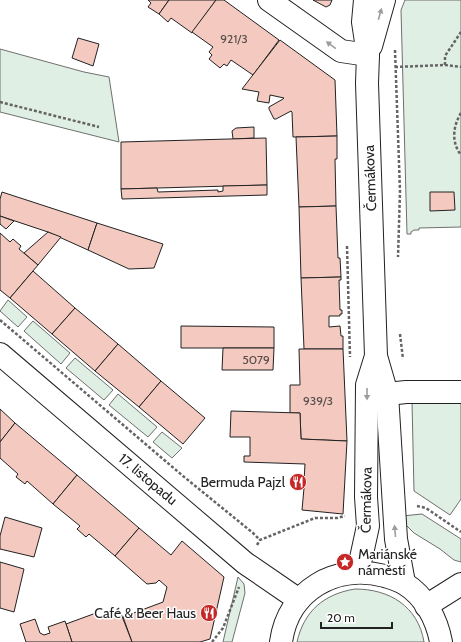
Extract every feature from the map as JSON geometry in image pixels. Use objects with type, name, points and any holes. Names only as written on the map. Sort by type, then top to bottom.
[{"type":"main road","points":[[269,0],[340,51],[368,55],[384,0]]},
{"type":"main road","name":"Čermákova","points":[[358,572],[368,526],[366,497],[367,385],[376,356],[367,83],[368,55],[363,22],[365,0]]},
{"type":"main road","name":"17. listopadu","points":[[0,354],[245,563],[300,600]]},
{"type":"main road","name":"Čermákova","points":[[376,356],[397,393],[396,539],[404,583]]},
{"type":"main road","points":[[397,393],[461,392]]},
{"type":"main road","points":[[281,642],[286,623],[292,611],[310,590],[335,576],[358,572],[380,575],[404,583],[426,606],[434,618],[441,642]]},
{"type":"main road","points":[[426,606],[461,584]]},
{"type":"path","points":[[445,65],[445,56],[461,32]]},
{"type":"path","points":[[395,43],[400,191],[398,263]]},
{"type":"path","points":[[395,67],[445,65],[461,67]]},
{"type":"path","points":[[0,102],[99,127]]},
{"type":"path","points":[[461,113],[456,122],[454,139],[457,150],[461,155]]},
{"type":"path","points":[[347,243],[350,364]]},
{"type":"path","points":[[0,320],[260,540]]},
{"type":"path","points":[[397,393],[400,332]]},
{"type":"path","points":[[411,505],[426,508],[461,532]]},
{"type":"path","points":[[212,642],[223,628],[240,583],[245,563],[260,540],[315,518],[337,518],[350,515]]},
{"type":"green space","points":[[405,0],[461,0],[461,227],[419,228],[419,230],[414,230],[411,232],[411,234],[407,234],[401,10]]},
{"type":"green space","points":[[0,49],[84,72],[109,77],[119,142],[0,112]]},
{"type":"green space","points":[[8,300],[27,317],[18,327],[0,311]]},
{"type":"green space","points":[[33,321],[70,353],[61,364],[24,331]]},
{"type":"green space","points":[[75,358],[113,390],[104,400],[66,368]]},
{"type":"green space","points":[[118,394],[157,427],[148,437],[109,405]]},
{"type":"green space","points":[[461,401],[461,499],[450,515],[414,491],[412,402]]},
{"type":"green space","points":[[162,432],[182,448],[172,458],[153,442]]},
{"type":"green space","points":[[422,514],[461,539],[461,562],[454,560],[440,549],[414,533],[404,523],[402,516]]},
{"type":"green space","points":[[238,577],[244,584],[245,593],[232,642],[223,642]]},
{"type":"green space","points":[[355,589],[379,592],[400,602],[408,609],[421,629],[424,642],[297,642],[305,621],[317,606],[334,595]]},
{"type":"building","points":[[148,0],[169,0],[159,14],[148,7],[151,3]]},
{"type":"building","points":[[169,0],[216,0],[192,33],[171,18],[168,22],[159,14]]},
{"type":"building","points":[[216,0],[224,0],[279,40],[253,75],[231,60],[227,66],[224,64],[220,68],[209,59],[212,55],[209,52],[213,47],[192,32]]},
{"type":"building","points":[[313,0],[332,0],[330,5],[326,7]]},
{"type":"building","points":[[78,38],[99,44],[93,66],[72,58]]},
{"type":"building","points":[[280,40],[335,80],[337,136],[293,137],[292,112],[291,111],[274,119],[269,109],[269,107],[284,98],[270,95],[269,103],[257,101],[259,92],[242,89]]},
{"type":"building","points":[[254,127],[254,138],[233,139],[232,131],[236,128]]},
{"type":"building","points":[[337,136],[337,159],[335,159],[336,206],[299,207],[296,137]]},
{"type":"building","points":[[266,138],[267,185],[121,189],[121,142]]},
{"type":"building","points":[[267,185],[267,195],[122,199],[121,189],[157,188],[158,192],[218,190],[218,192],[223,191],[223,186]]},
{"type":"building","points":[[2,192],[97,223],[88,250],[48,232],[0,216],[0,199]]},
{"type":"building","points":[[430,192],[454,192],[455,210],[430,211]]},
{"type":"building","points":[[336,206],[338,258],[340,258],[341,277],[301,278],[299,207]]},
{"type":"building","points":[[0,216],[14,221],[6,229],[0,224]]},
{"type":"building","points":[[97,223],[163,244],[154,268],[129,269],[88,250]]},
{"type":"building","points":[[48,232],[61,237],[38,265],[24,253]]},
{"type":"building","points":[[0,233],[10,242],[13,239],[21,246],[19,249],[38,265],[10,298],[0,290]]},
{"type":"building","points":[[33,271],[75,308],[52,334],[10,298]]},
{"type":"building","points":[[341,277],[341,280],[339,280],[340,310],[342,310],[342,314],[340,314],[340,316],[329,316],[329,327],[340,326],[341,336],[343,336],[343,349],[304,349],[301,278]]},
{"type":"building","points":[[75,308],[118,344],[95,371],[52,334]]},
{"type":"building","points":[[181,326],[274,327],[274,348],[181,348]]},
{"type":"building","points":[[118,344],[161,381],[139,407],[95,371]]},
{"type":"building","points":[[223,348],[274,348],[273,370],[222,370]]},
{"type":"building","points":[[299,349],[343,349],[347,441],[301,439],[300,413],[290,413],[290,385],[300,385]]},
{"type":"building","points":[[161,381],[205,418],[183,444],[139,407]]},
{"type":"building","points":[[0,409],[15,423],[0,442]]},
{"type":"building","points":[[231,411],[300,413],[301,439],[347,441],[343,514],[302,510],[304,488],[296,488],[296,481],[304,481],[305,464],[244,462],[244,456],[250,456],[250,437],[230,437]]},
{"type":"building","points":[[15,423],[77,475],[53,504],[27,481],[25,484],[16,477],[18,474],[0,458],[0,442]]},
{"type":"building","points":[[77,475],[139,528],[115,556],[89,534],[86,537],[77,529],[80,526],[53,504]]},
{"type":"building","points":[[5,517],[42,528],[34,557],[0,549],[0,536]]},
{"type":"building","points":[[139,528],[171,555],[182,541],[224,577],[210,639],[200,642],[132,642],[123,617],[163,602],[167,587],[159,580],[156,583],[147,584],[115,556]]},
{"type":"building","points":[[0,562],[24,569],[14,612],[0,608]]},
{"type":"building","points":[[120,611],[132,642],[72,642],[66,624],[96,613],[97,618]]},
{"type":"building","points":[[35,619],[40,633],[44,635],[50,633],[48,627],[65,621],[72,642],[26,642],[20,624]]},
{"type":"place","name":"Bermuda Pajzl","points":[[298,482]]},
{"type":"place","name":"Mariánské náměstí","points":[[345,562]]},
{"type":"place","name":"Café & Beer Haus","points":[[209,613]]}]
